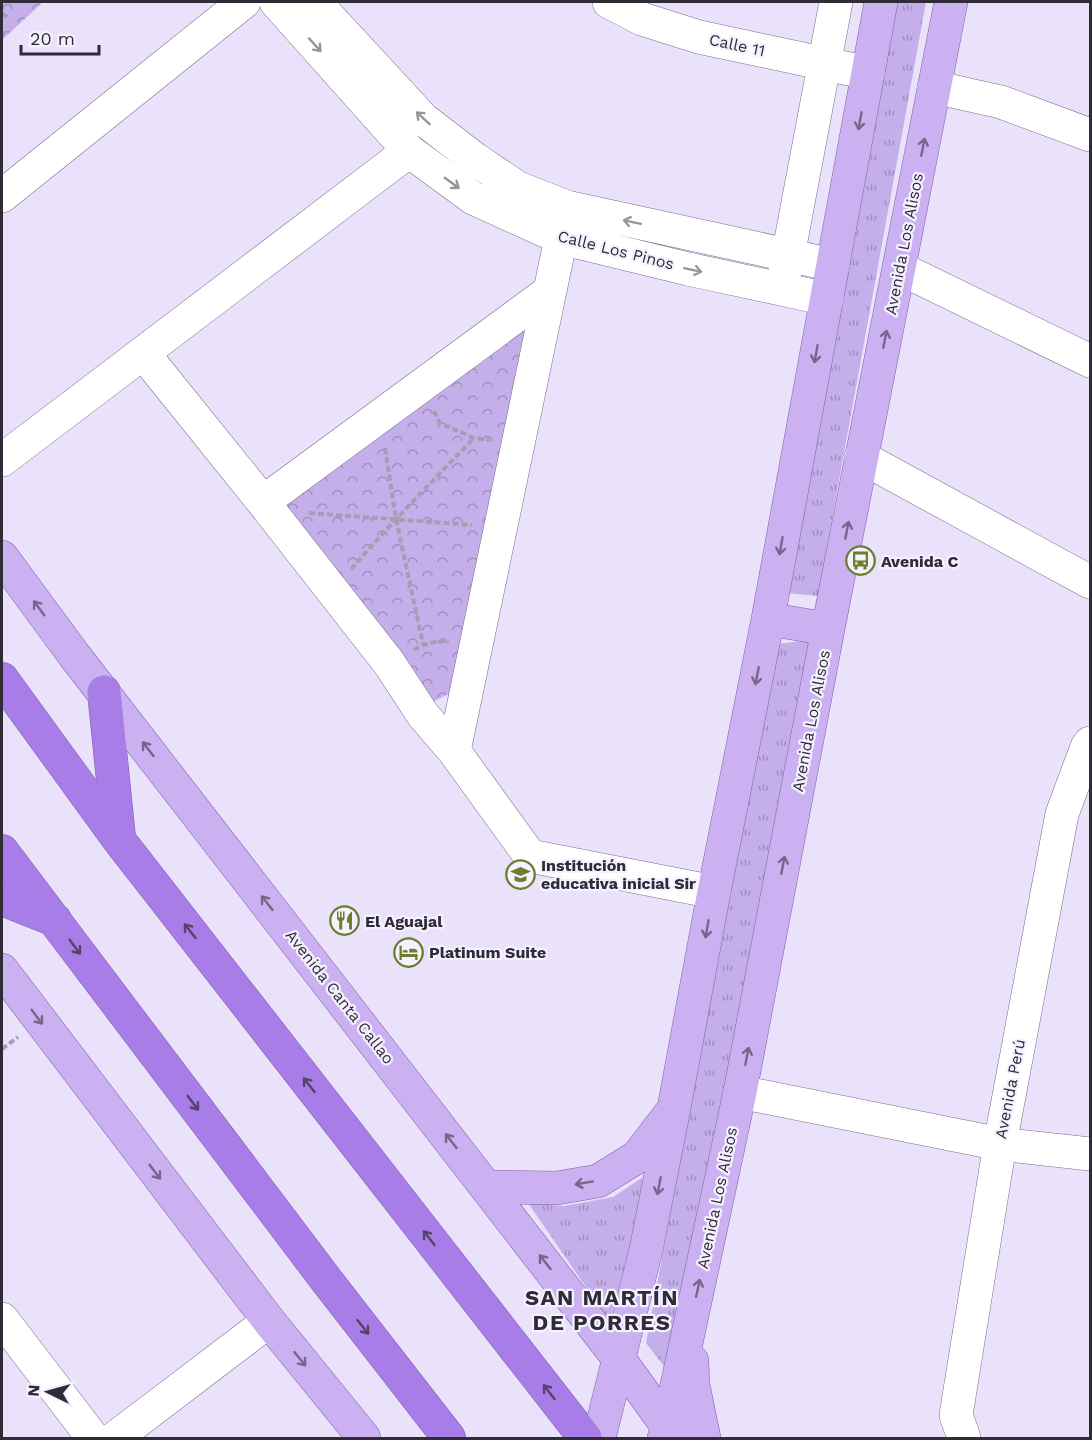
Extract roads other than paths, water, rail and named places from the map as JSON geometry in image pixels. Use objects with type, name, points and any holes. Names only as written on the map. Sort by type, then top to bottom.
[{"type":"highway","points":[[2,679],[119,840],[585,1438]]},
{"type":"highway","points":[[104,692],[119,840]]},
{"type":"highway","points":[[2,851],[320,1272],[449,1438]]},
{"type":"highway","points":[[2,898],[55,920]]},
{"type":"main road","points":[[599,1438],[646,1250],[674,1108],[768,619],[881,2]]},
{"type":"main road","name":"Avenida Los Alisos","points":[[670,1435],[690,1324],[740,1092],[861,457],[951,2]]},
{"type":"main road","name":"Avenida Canta Callao","points":[[2,557],[74,656],[619,1359],[670,1435]]},
{"type":"main road","points":[[768,619],[828,629]]},
{"type":"main road","points":[[2,970],[269,1321],[364,1438]]},
{"type":"main road","points":[[486,1187],[557,1188],[598,1181],[637,1157],[674,1108]]},
{"type":"main road","points":[[690,1324],[693,1385],[704,1438]]},
{"type":"street","points":[[2,194],[244,2]]},
{"type":"street","name":"Calle Los Pinos","points":[[276,2],[409,151],[473,198],[561,238],[688,269],[827,299]]},
{"type":"street","name":"Calle Los Pinos","points":[[315,2],[423,119],[475,159],[518,188],[567,207],[833,265]]},
{"type":"street","points":[[782,289],[836,2]]},
{"type":"street","name":"Calle 11","points":[[615,3],[642,19],[699,37],[868,73]]},
{"type":"street","points":[[934,87],[1001,102],[1090,135]]},
{"type":"street","points":[[2,460],[409,151]]},
{"type":"street","points":[[454,751],[561,238]]},
{"type":"street","points":[[899,268],[1090,361]]},
{"type":"street","points":[[266,506],[380,416],[550,291]]},
{"type":"street","points":[[143,353],[389,663],[423,715],[454,751],[530,856],[714,892]]},
{"type":"street","points":[[861,457],[1090,582]]},
{"type":"street","name":"Avenida Perú","points":[[964,1438],[956,1415],[1000,1144],[1062,814],[1090,744]]},
{"type":"street","points":[[740,1092],[1000,1144],[1090,1154]]},
{"type":"street","points":[[2,1319],[93,1438]]},
{"type":"street","points":[[115,1438],[269,1321]]},
{"type":"place","name":"Avenida C","points":[[860,561]]},
{"type":"place","name":"Institución educativa inicial Sir","points":[[520,874]]},
{"type":"place","name":"El Aguajal","points":[[344,921]]},
{"type":"place","name":"Platinum Suite","points":[[408,952]]},
{"type":"district","name":"SAN MARTÍN DE PORRES","points":[[602,1310]]}]
